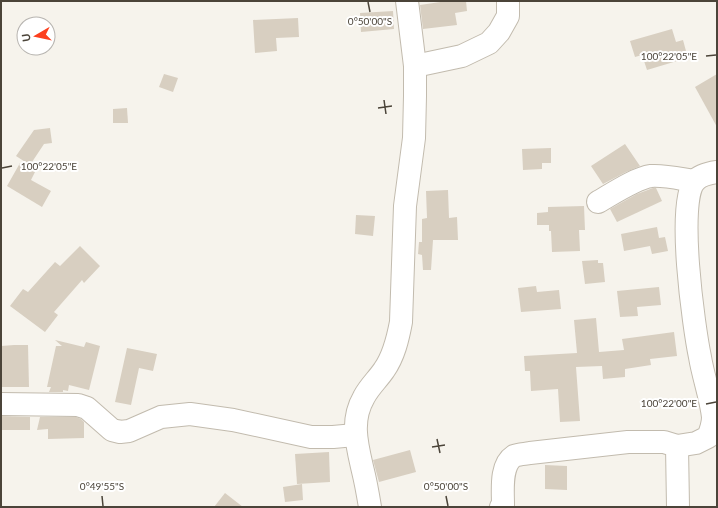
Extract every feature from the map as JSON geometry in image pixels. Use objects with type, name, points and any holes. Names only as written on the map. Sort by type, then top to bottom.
[{"type":"street","points":[[370,507],[355,434],[357,414],[360,404],[364,396],[391,359],[399,336],[401,322],[405,206],[414,138],[415,66],[407,1]]},
{"type":"street","points":[[415,66],[462,56],[490,43],[499,32],[508,16],[508,1]]},
{"type":"street","points":[[501,507],[503,505],[504,473],[508,462],[515,456],[628,442],[664,442],[677,446],[696,443],[708,437],[712,428],[713,417],[693,319],[687,239],[687,199],[694,181],[702,176],[717,172]]},
{"type":"street","points":[[598,202],[639,180],[651,176],[694,181]]},
{"type":"street","points":[[1,404],[78,405],[87,408],[112,430],[120,432],[128,431],[161,417],[190,414],[233,420],[311,437],[355,434]]},
{"type":"street","points":[[677,446],[678,507]]},
{"type":"building","points":[[447,1],[466,1],[467,11],[455,13],[457,25],[423,29],[420,5]]},
{"type":"building","points":[[393,11],[394,29],[361,32],[360,13]]},
{"type":"building","points":[[298,18],[299,37],[276,38],[277,51],[255,53],[253,20]]},
{"type":"building","points":[[672,29],[676,42],[683,40],[686,51],[675,55],[677,61],[647,70],[642,55],[635,57],[630,41]]},
{"type":"building","points":[[164,74],[178,78],[173,92],[159,87]]},
{"type":"building","points":[[717,74],[717,127],[695,87]]},
{"type":"building","points":[[127,108],[128,123],[113,123],[113,109]]},
{"type":"building","points":[[50,128],[52,143],[44,144],[30,165],[16,156],[34,130]]},
{"type":"building","points":[[625,144],[640,166],[603,184],[591,166]]},
{"type":"building","points":[[551,148],[551,163],[542,163],[542,169],[523,170],[522,149]]},
{"type":"building","points":[[20,163],[35,172],[31,180],[51,191],[42,207],[7,186]]},
{"type":"building","points":[[656,188],[662,201],[617,222],[610,209],[637,194]]},
{"type":"building","points":[[448,190],[449,218],[457,217],[458,240],[433,240],[431,270],[423,270],[422,255],[418,254],[419,242],[422,242],[422,219],[427,218],[426,191]]},
{"type":"building","points":[[584,206],[585,230],[579,230],[580,251],[552,252],[551,231],[549,231],[549,225],[537,225],[537,213],[548,212],[548,207]]},
{"type":"building","points":[[356,215],[375,216],[373,236],[355,234]]},
{"type":"building","points":[[657,227],[659,238],[665,237],[668,251],[652,254],[650,246],[624,251],[621,234]]},
{"type":"building","points":[[80,246],[100,266],[84,283],[82,280],[54,312],[58,315],[45,332],[10,306],[23,289],[28,292],[55,262],[60,266]]},
{"type":"building","points":[[598,260],[598,263],[603,263],[605,282],[585,284],[582,261]]},
{"type":"building","points":[[536,286],[537,292],[559,290],[561,309],[521,312],[518,288]]},
{"type":"building","points":[[659,287],[661,305],[637,307],[638,316],[620,317],[617,291]]},
{"type":"building","points":[[596,318],[599,352],[624,350],[622,339],[674,332],[677,356],[650,359],[651,365],[625,369],[625,377],[603,379],[602,366],[576,367],[580,421],[560,422],[558,389],[531,391],[530,371],[525,371],[524,356],[577,353],[574,320]]},
{"type":"building","points":[[55,340],[84,347],[86,342],[100,346],[89,390],[69,385],[68,391],[63,390],[63,392],[49,392],[51,387],[47,387],[56,346],[62,346]]},
{"type":"building","points":[[28,345],[29,387],[1,387],[1,346]]},
{"type":"building","points":[[127,348],[157,354],[153,371],[139,368],[131,405],[115,402]]},
{"type":"building","points":[[1,416],[30,417],[30,430],[1,430]]},
{"type":"building","points":[[40,417],[76,417],[81,419],[84,422],[84,438],[48,439],[48,429],[37,430]]},
{"type":"building","points":[[410,450],[416,472],[379,482],[373,460]]},
{"type":"building","points":[[329,452],[330,482],[297,484],[295,454]]},
{"type":"building","points":[[545,465],[567,466],[567,490],[545,489]]},
{"type":"building","points":[[302,484],[303,500],[285,502],[283,487]]},
{"type":"building","points":[[225,493],[243,507],[214,507]]}]
